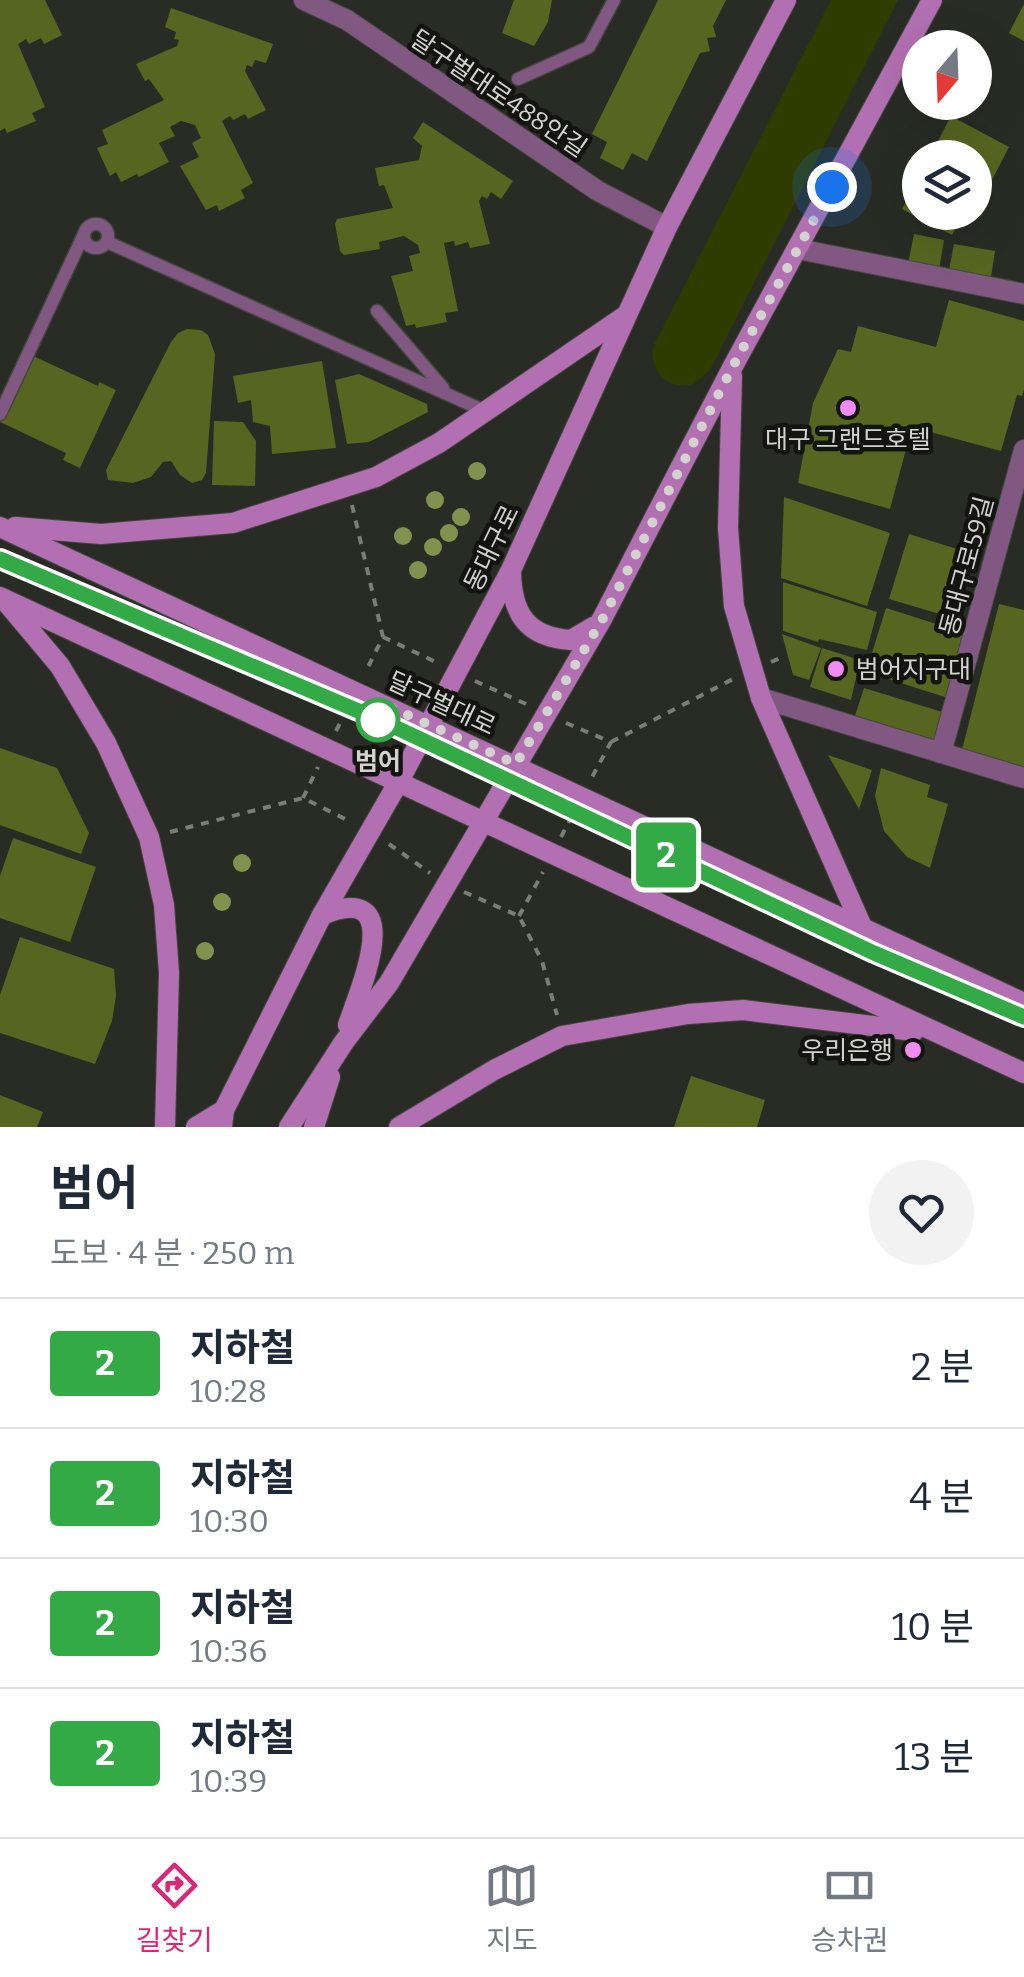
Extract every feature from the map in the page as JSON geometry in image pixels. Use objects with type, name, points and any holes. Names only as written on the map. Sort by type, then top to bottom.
[{"type":"main road","name":"동대구로","points":[[196,1127],[223,1118],[322,914],[398,783],[511,570],[667,227],[786,0]]},
{"type":"main road","points":[[289,1127],[341,1046],[389,982],[602,620],[732,368],[932,0]]},
{"type":"main road","points":[[0,526],[101,534],[232,523],[348,486],[392,468],[488,412],[627,315]]},
{"type":"main road","points":[[732,368],[728,528],[734,606],[761,698],[862,928]]},
{"type":"main road","name":"달구벌대로","points":[[0,526],[1024,1003]]},
{"type":"main road","points":[[511,570],[511,597],[517,612],[540,633],[570,640],[586,634],[602,620]]},
{"type":"main road","points":[[1,600],[1024,1072]]},
{"type":"main road","points":[[1,600],[60,666],[106,744],[149,837],[164,905],[169,973],[165,1127]]},
{"type":"main road","points":[[314,1127],[373,948],[375,931],[360,910],[344,906],[322,914]]},
{"type":"main road","points":[[398,1127],[494,1070],[562,1036],[688,1014],[743,1010],[933,1032]]},
{"type":"street","name":"달구벌대로488안길","points":[[304,0],[330,7],[598,190],[667,227]]},
{"type":"street","points":[[798,250],[1024,294]]},
{"type":"street","name":"동대구로59길","points":[[941,753],[1024,450]]},
{"type":"street","points":[[761,698],[1024,778]]},
{"type":"lane","points":[[518,79],[589,47],[614,0]]},
{"type":"lane","points":[[0,414],[84,234],[86,245],[92,248],[98,249],[107,242],[488,412]]},
{"type":"lane","points":[[376,311],[448,394]]},
{"type":"path","points":[[303,798],[383,637],[348,486]]},
{"type":"path","points":[[611,742],[783,657]]},
{"type":"path","points":[[149,837],[303,798],[370,831],[446,884],[519,916],[552,988],[562,1036]]},
{"type":"green space","points":[[831,0],[898,0],[710,370],[694,384],[668,382],[657,371],[654,345]]},
{"type":"building","points":[[0,0],[45,0],[62,35],[44,44],[41,38],[18,44],[45,107],[32,113],[36,121],[7,133],[5,128],[0,131]]},
{"type":"building","points":[[514,0],[552,0],[548,22],[534,46],[502,33]]},
{"type":"building","points":[[658,0],[726,0],[713,26],[716,37],[707,38],[710,51],[700,53],[647,161],[632,153],[623,170],[600,158],[607,142],[592,134]]},
{"type":"building","points":[[1024,4],[1024,41],[1009,33]]},
{"type":"building","points":[[171,8],[273,44],[266,63],[255,60],[245,71],[266,110],[248,119],[245,114],[222,121],[253,183],[241,190],[245,198],[219,211],[217,205],[206,210],[180,166],[199,157],[192,143],[201,138],[195,125],[181,121],[170,127],[175,136],[159,143],[169,162],[121,182],[116,172],[110,176],[97,148],[108,144],[102,130],[164,100],[149,79],[145,81],[136,64],[177,46],[176,32],[165,27]]},
{"type":"building","points":[[949,120],[958,120],[1009,147],[992,180],[992,140],[938,140]]},
{"type":"building","points":[[423,122],[513,181],[501,199],[491,192],[487,199],[482,196],[479,201],[490,244],[470,248],[468,242],[455,246],[454,241],[444,243],[458,311],[445,313],[447,322],[416,328],[415,324],[406,326],[391,276],[413,271],[409,256],[420,253],[418,245],[404,236],[379,242],[380,249],[344,255],[335,224],[337,219],[393,208],[384,185],[379,186],[375,168],[419,160],[422,146],[413,138]]},
{"type":"building","points":[[914,234],[944,240],[939,270],[908,264]]},
{"type":"building","points":[[954,244],[995,251],[991,277],[949,270]]},
{"type":"building","points":[[949,300],[1024,321],[1024,389],[1022,396],[1017,395],[1001,451],[912,427],[890,509],[798,483],[813,403],[838,349],[851,352],[858,326],[936,347]]},
{"type":"building","points":[[187,329],[208,335],[215,354],[206,473],[202,480],[192,483],[180,475],[171,461],[163,462],[151,477],[133,483],[108,480],[106,470],[171,342]]},
{"type":"building","points":[[31,355],[98,386],[99,382],[116,390],[80,468],[63,460],[66,453],[0,422]]},
{"type":"building","points":[[322,361],[336,448],[272,454],[270,426],[253,422],[251,400],[238,403],[233,376]]},
{"type":"building","points":[[359,374],[427,404],[428,412],[369,442],[347,444],[335,380]]},
{"type":"building","points":[[214,421],[243,422],[256,441],[255,486],[212,485]]},
{"type":"building","points":[[784,497],[890,533],[867,606],[781,578]]},
{"type":"building","points":[[909,534],[973,554],[953,618],[889,599]]},
{"type":"building","points":[[783,582],[877,612],[867,650],[819,639],[818,642],[783,631]]},
{"type":"building","points":[[999,604],[1024,610],[1024,770],[961,754]]},
{"type":"building","points":[[886,608],[968,634],[948,698],[866,672]]},
{"type":"building","points":[[782,634],[821,648],[809,680],[793,675]]},
{"type":"building","name":"범어지구대","points":[[822,648],[860,660],[851,700],[810,687]]},
{"type":"building","points":[[864,688],[949,714],[938,748],[853,722]]},
{"type":"building","points":[[0,748],[57,768],[89,833],[81,854],[0,825]]},
{"type":"building","points":[[828,755],[872,770],[859,809]]},
{"type":"building","points":[[881,768],[930,785],[927,797],[948,804],[930,868],[907,857],[884,831],[875,796]]},
{"type":"building","points":[[13,838],[96,867],[70,942],[0,918],[0,876]]},
{"type":"building","points":[[20,937],[114,969],[116,996],[112,1021],[95,1064],[0,1033],[0,995]]},
{"type":"building","points":[[691,1076],[765,1100],[757,1127],[674,1127]]},
{"type":"building","points":[[0,1095],[43,1112],[37,1127],[0,1127]]},
{"type":"metro line","name":"2","points":[[0,559],[382,721],[874,953],[1024,1017]]},
{"type":"place","name":"대구 그랜드호텔","points":[[848,408]]},
{"type":"place","name":"범어지구대","points":[[836,669]]},
{"type":"place","name":"범어","points":[[378,720]]},
{"type":"place","name":"우리은행","points":[[913,1050]]},
{"type":"route","points":[[378,720],[392,708],[516,764],[602,620],[732,368],[832,187]]}]
